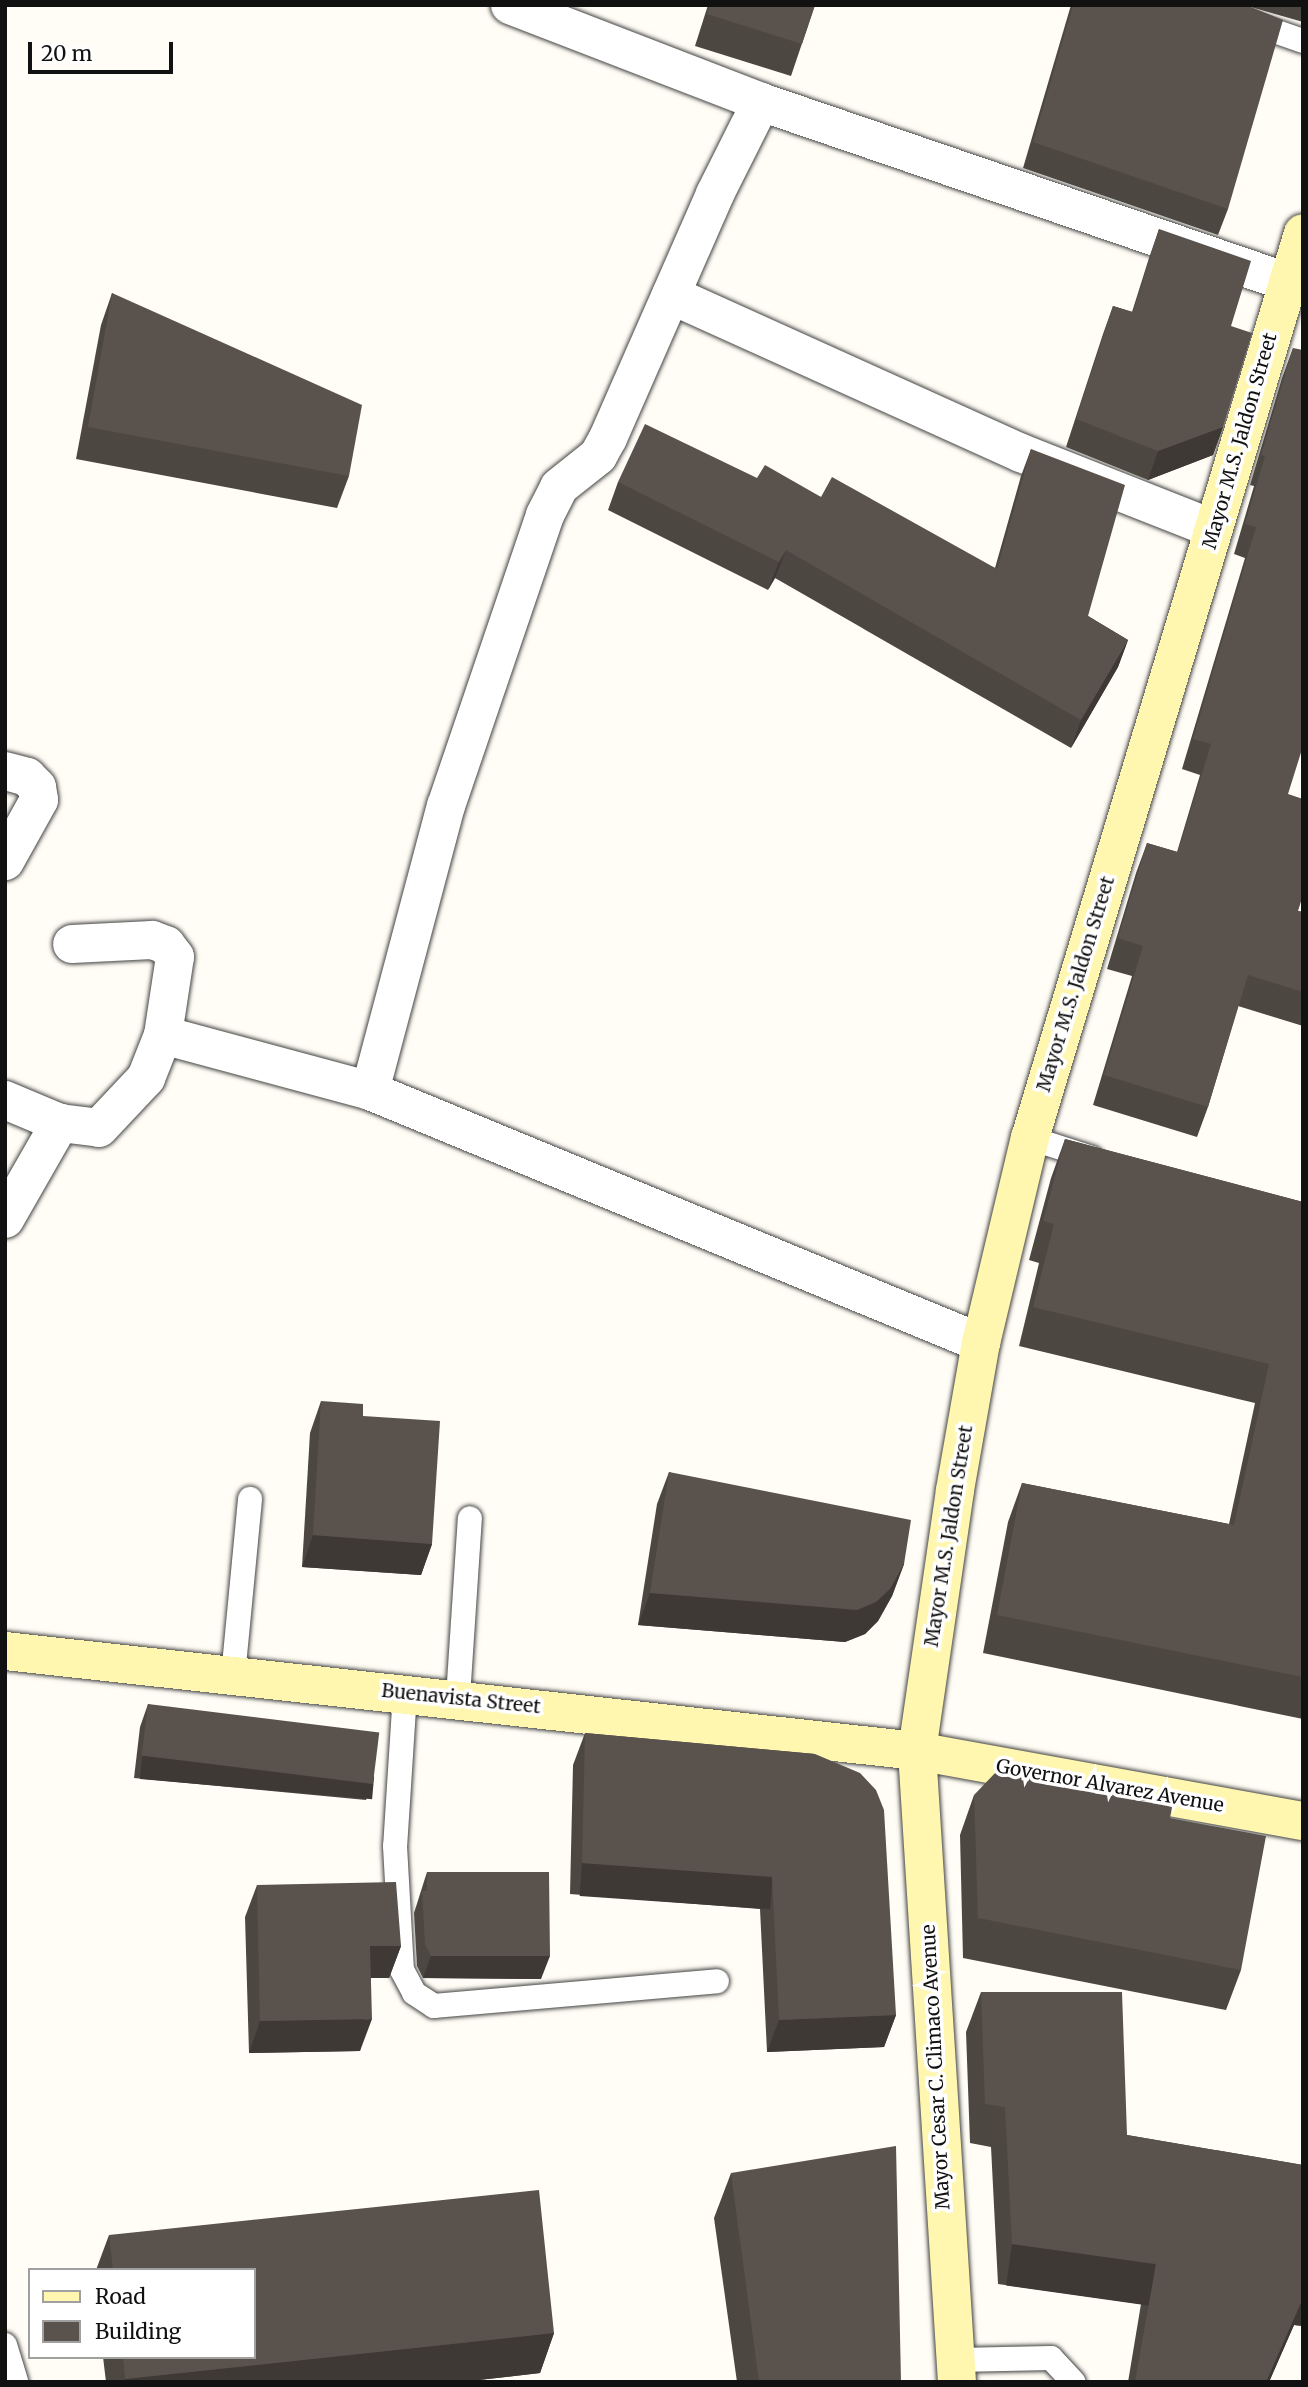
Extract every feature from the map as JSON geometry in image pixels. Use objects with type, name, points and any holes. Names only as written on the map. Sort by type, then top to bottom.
[{"type":"main road","name":"Mayor M.S. Jaldon Street","points":[[917,1751],[981,1343],[1030,1138],[1303,233]]},
{"type":"main road","name":"Buenavista Street","points":[[5,1651],[458,1697],[917,1751]]},
{"type":"main road","name":"Governor Alvarez Avenue","points":[[917,1751],[1303,1821]]},
{"type":"main road","name":"Mayor Cesar C. Climaco Avenue","points":[[917,1751],[945,2225],[957,2371]]},
{"type":"street","points":[[510,5],[761,102],[1287,282]]},
{"type":"street","points":[[370,1091],[446,806],[545,515],[559,487],[603,447],[761,102]]},
{"type":"street","points":[[671,295],[1020,453],[1214,529]]},
{"type":"street","points":[[1266,350],[1303,362]]},
{"type":"street","points":[[5,771],[27,777],[37,787],[39,800],[5,861]]},
{"type":"street","points":[[5,1100],[60,1123],[99,1128],[146,1078],[163,1035],[175,957],[166,945],[152,940],[72,944]]},
{"type":"street","points":[[163,1035],[370,1091],[981,1343]]},
{"type":"street","points":[[5,1219],[60,1123]]},
{"type":"lane","points":[[1232,5],[1234,17],[1303,41]]},
{"type":"lane","points":[[1030,1138],[1114,1165]]},
{"type":"lane","points":[[233,1676],[250,1499]]},
{"type":"lane","points":[[458,1697],[470,1518]]},
{"type":"lane","points":[[405,1693],[395,1846],[402,1970],[414,1993],[433,2006],[717,1980]]},
{"type":"lane","points":[[5,2345],[16,2382]]},
{"type":"lane","points":[[957,2371],[1051,2358],[1073,2382]]},
{"type":"building","points":[[709,5],[815,5],[802,44],[707,14]]},
{"type":"building","points":[[1073,5],[1246,5],[1283,20],[1228,209],[1033,142]]},
{"type":"building","points":[[1159,229],[1251,261],[1231,326],[1252,333],[1223,427],[1158,451],[1076,419],[1113,306],[1133,312]]},
{"type":"building","points":[[112,293],[362,405],[349,476],[88,427]]},
{"type":"building","points":[[1293,348],[1303,350],[1303,746],[1288,794],[1303,799],[1303,895],[1298,911],[1303,912],[1303,992],[1248,975],[1208,1107],[1104,1075],[1143,946],[1118,938],[1147,843],[1178,852],[1211,744],[1193,739],[1256,527],[1245,524],[1265,456],[1261,455]]},
{"type":"building","points":[[645,424],[757,478],[765,465],[821,497],[832,477],[997,569],[1031,449],[1125,485],[1088,616],[1128,640],[1081,720],[786,550],[779,562],[618,482]]},
{"type":"building","points":[[1065,1139],[1303,1202],[1303,1677],[997,1615],[1022,1483],[1234,1525],[1269,1364],[1033,1307],[1054,1224],[1043,1221]]},
{"type":"building","points":[[321,1401],[363,1404],[363,1416],[440,1421],[432,1544],[313,1535]]},
{"type":"building","points":[[669,1472],[911,1520],[904,1564],[890,1589],[876,1602],[857,1610],[650,1593]]},
{"type":"building","points":[[148,1704],[379,1732],[373,1784],[142,1756]]},
{"type":"building","points":[[585,1733],[815,1754],[860,1773],[876,1790],[884,1810],[896,2015],[779,2020],[772,1877],[582,1863]]},
{"type":"building","points":[[997,1771],[1173,1802],[1170,1818],[1266,1836],[1241,1970],[978,1918],[974,1795]]},
{"type":"building","points":[[427,1872],[549,1872],[550,1956],[431,1956],[425,1944],[422,1891],[427,1891]]},
{"type":"building","points":[[396,1882],[401,1946],[370,1946],[372,2019],[260,2021],[257,1885]]},
{"type":"building","points":[[981,1992],[1122,1992],[1127,2135],[1303,2165],[1303,2298],[1266,2382],[1135,2382],[1156,2264],[1012,2244],[1005,2107],[985,2104]]},
{"type":"building","points":[[896,2146],[901,2382],[759,2382],[731,2173]]},
{"type":"building","points":[[539,2190],[554,2333],[125,2379],[123,2359],[256,2359],[256,2268],[113,2268],[109,2235]]}]
